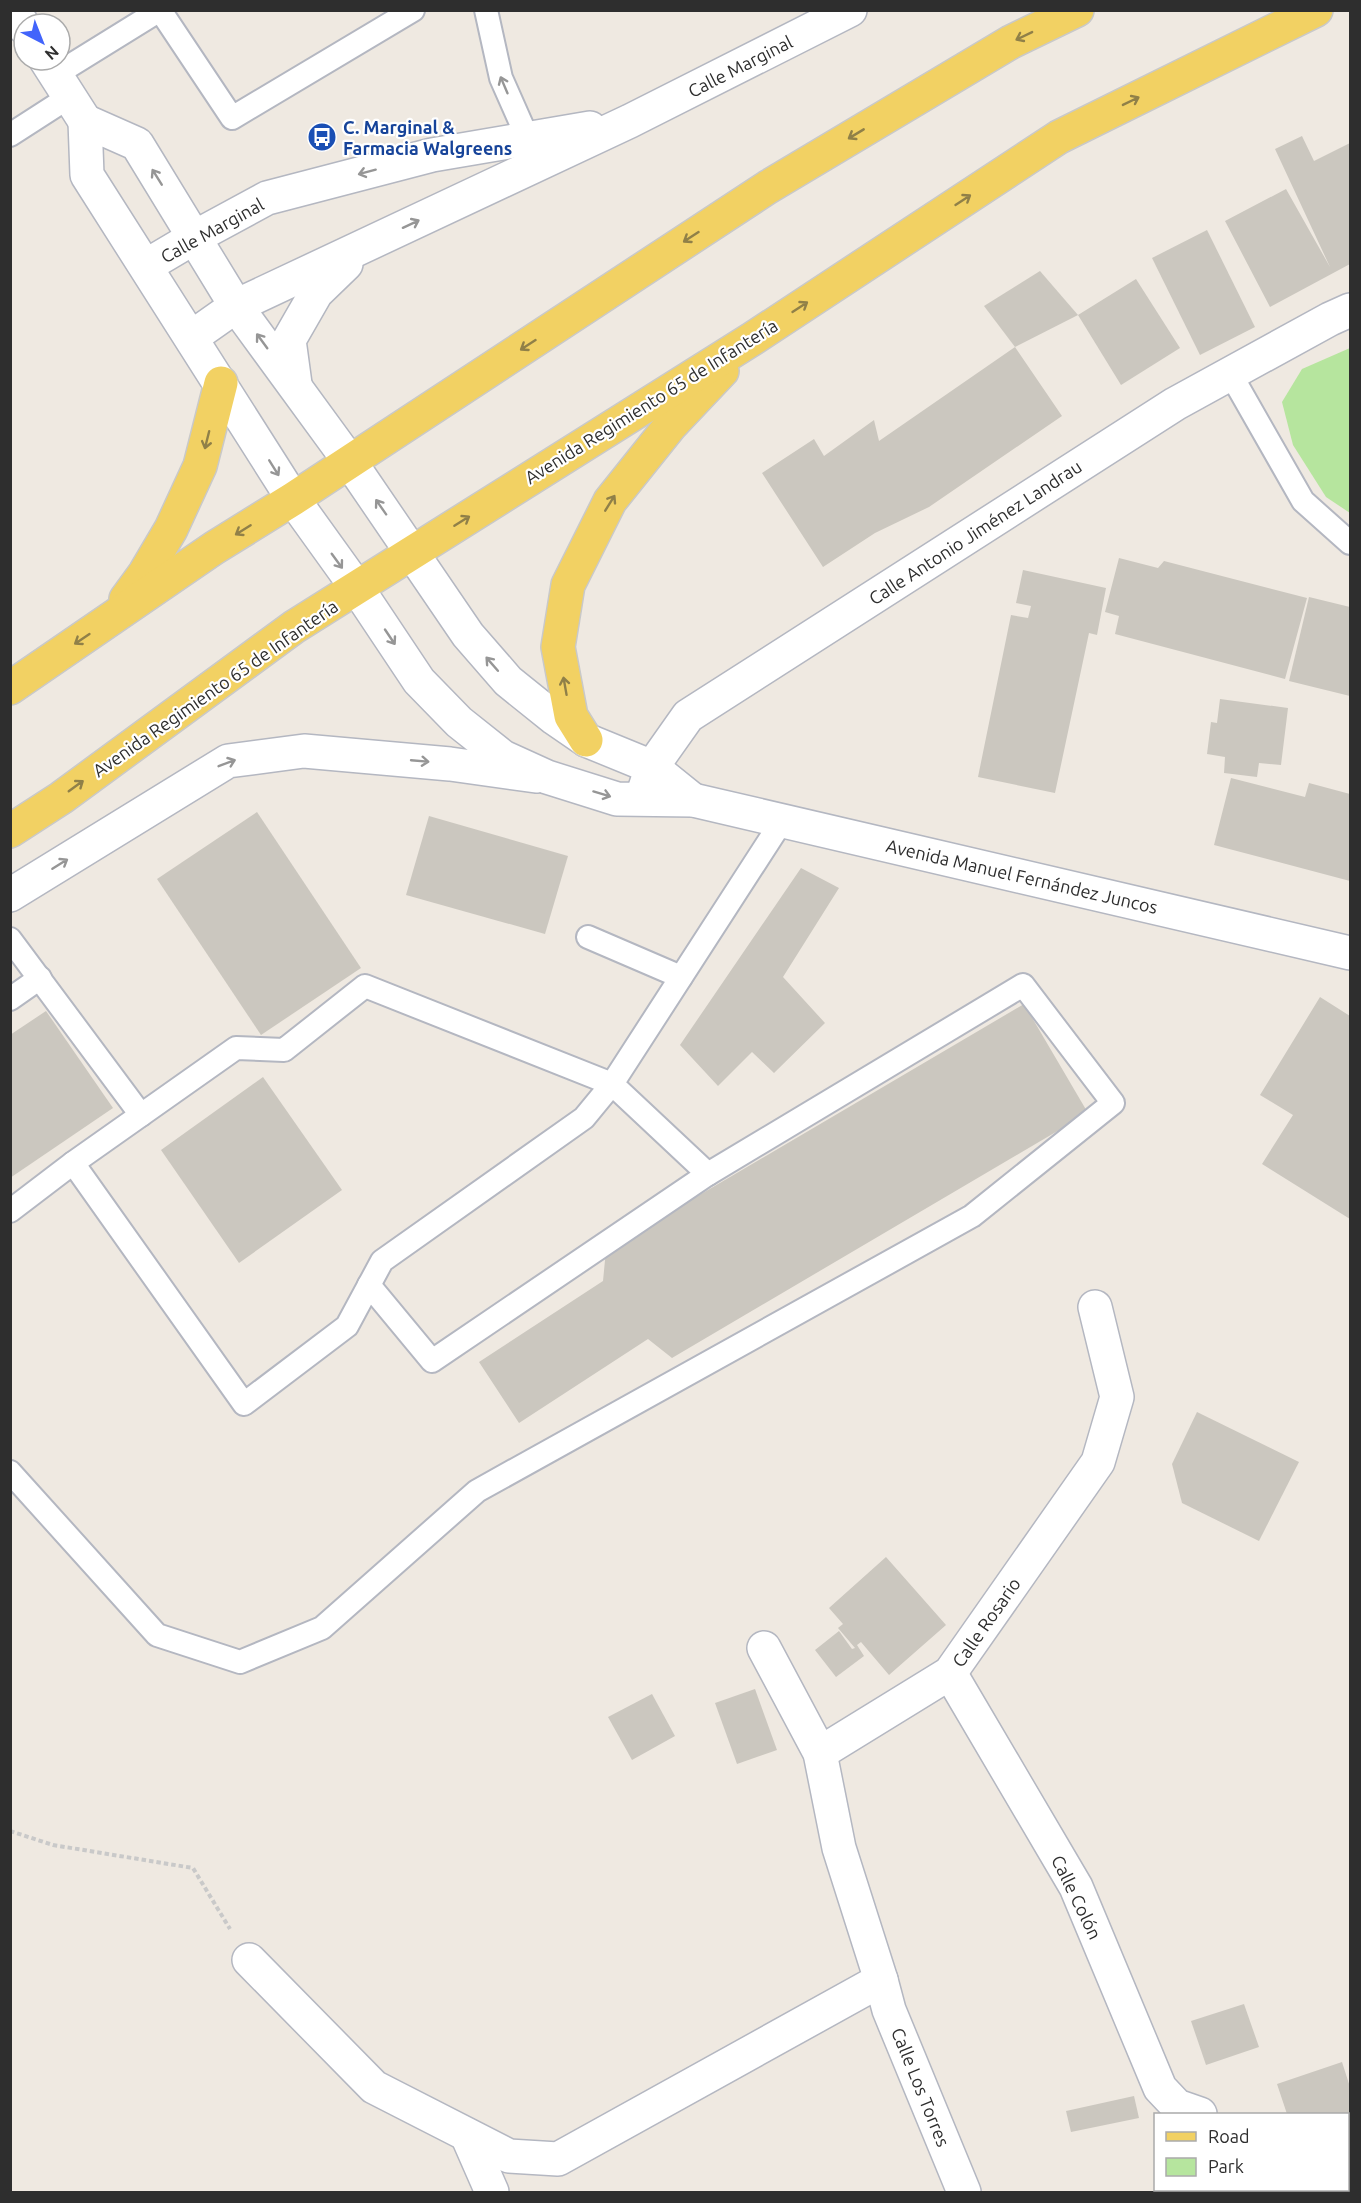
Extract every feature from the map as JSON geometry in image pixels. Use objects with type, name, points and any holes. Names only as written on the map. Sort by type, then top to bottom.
[{"type":"main road","points":[[10,688],[214,548],[350,462],[768,187],[1011,42],[1077,10]]},
{"type":"main road","name":"Avenida Regimiento 65 de Infantería","points":[[10,831],[61,798],[294,627],[752,339],[1059,137],[1316,10]]},
{"type":"main road","points":[[586,740],[571,716],[558,647],[568,585],[610,501],[670,426],[752,339]]},
{"type":"main road","points":[[112,618],[145,573],[171,529],[201,466],[221,383]]},
{"type":"street","name":"Calle Marginal","points":[[192,337],[236,306],[630,122],[850,10]]},
{"type":"street","name":"Avenida Manuel Fernández Juncos","points":[[64,88],[136,144],[236,306],[350,462],[468,635],[508,681],[586,740],[652,767],[693,800]]},
{"type":"street","name":"Avenida Manuel Fernández Juncos","points":[[64,88],[87,175],[293,499],[357,588],[419,681],[459,722],[503,757],[546,777],[617,799],[693,800],[1350,952]]},
{"type":"street","name":"Calle Marginal","points":[[146,266],[267,198],[432,155],[630,122]]},
{"type":"street","points":[[296,389],[289,340],[316,293],[367,245]]},
{"type":"street","name":"Calle Antonio Jiménez Landrau","points":[[642,799],[652,767],[688,716],[1175,404],[1350,310]]},
{"type":"street","points":[[10,895],[228,761],[304,751],[450,764],[546,777]]},
{"type":"street","name":"Calle Rosario","points":[[820,1753],[950,1673],[1098,1462],[1117,1397],[1095,1307]]},
{"type":"street","points":[[764,1648],[820,1753]]},
{"type":"street","name":"Calle Colón","points":[[950,1673],[1076,1887],[1160,2088],[1177,2106],[1195,2113]]},
{"type":"street","name":"Calle Los Torres","points":[[820,1753],[839,1848],[889,2010],[964,2193]]},
{"type":"street","points":[[249,1960],[374,2087],[508,2156],[558,2159],[881,1980]]},
{"type":"street","points":[[467,2135],[492,2193]]},
{"type":"lane","points":[[10,135],[160,10],[232,118],[413,10]]},
{"type":"lane","points":[[486,10],[501,78],[528,139]]},
{"type":"lane","points":[[1230,373],[1303,501],[1350,543]]},
{"type":"lane","points":[[73,1163],[244,1404],[347,1326],[382,1261],[584,1118],[612,1084],[782,821]]},
{"type":"lane","points":[[588,937],[681,977]]},
{"type":"lane","points":[[10,939],[141,1115]]},
{"type":"lane","points":[[10,999],[40,978]]},
{"type":"lane","points":[[10,1472],[157,1635],[240,1662],[322,1628],[477,1491],[972,1216],[1113,1103],[1023,985],[708,1174],[432,1360],[369,1285]]},
{"type":"lane","points":[[10,1211],[73,1163],[236,1048],[284,1050],[365,986],[612,1084],[708,1174]]},
{"type":"path","points":[[10,1831],[53,1845],[193,1868],[249,1960]]},
{"type":"green space","points":[[1350,348],[1350,513],[1326,497],[1293,445],[1282,402],[1302,369]]},
{"type":"building","points":[[1302,136],[1314,161],[1350,143],[1350,264],[1270,307],[1225,221],[1286,189],[1330,267],[1275,149]]},
{"type":"building","points":[[1207,230],[1255,327],[1200,355],[1152,258]]},
{"type":"building","points":[[1040,271],[1078,315],[1015,347],[984,306]]},
{"type":"building","points":[[1136,279],[1180,348],[1121,385],[1078,315]]},
{"type":"building","points":[[1015,347],[1062,416],[929,507],[875,533],[823,567],[762,473],[814,439],[824,456],[874,420],[879,441]]},
{"type":"building","points":[[1119,558],[1158,568],[1164,561],[1307,598],[1285,679],[1115,634],[1119,616],[1105,612]]},
{"type":"building","points":[[1023,570],[1106,588],[1097,635],[1089,633],[1055,793],[978,777],[1011,615],[1028,618],[1031,606],[1016,603]]},
{"type":"building","points":[[1309,597],[1350,607],[1350,696],[1289,681]]},
{"type":"building","points":[[1220,699],[1288,708],[1281,765],[1259,763],[1257,777],[1224,773],[1225,757],[1207,754],[1211,722],[1217,723]]},
{"type":"building","points":[[1231,778],[1305,797],[1309,783],[1350,794],[1350,881],[1214,845]]},
{"type":"building","points":[[257,812],[361,968],[261,1035],[157,879]]},
{"type":"building","points":[[429,816],[568,856],[545,934],[406,895]]},
{"type":"building","points":[[801,868],[839,888],[783,977],[825,1023],[774,1073],[752,1052],[718,1086],[680,1045]]},
{"type":"building","points":[[1320,997],[1350,1016],[1350,1219],[1262,1164],[1293,1115],[1260,1095]]},
{"type":"building","points":[[1024,1004],[1088,1113],[672,1358],[648,1339],[519,1423],[479,1362],[603,1281],[606,1250]]},
{"type":"building","points":[[46,1011],[113,1108],[10,1178],[10,1035]]},
{"type":"building","points":[[263,1077],[342,1190],[239,1263],[161,1150]]},
{"type":"building","points":[[1197,1412],[1299,1462],[1259,1541],[1182,1503],[1172,1464]]},
{"type":"building","points":[[886,1557],[946,1625],[889,1675],[861,1642],[857,1645],[864,1656],[836,1677],[815,1650],[839,1631],[852,1649],[855,1648],[838,1628],[843,1624],[829,1608]]},
{"type":"building","points":[[755,1689],[777,1750],[737,1764],[715,1703]]},
{"type":"building","points":[[652,1694],[675,1736],[632,1760],[608,1717]]},
{"type":"building","points":[[1244,2004],[1259,2047],[1206,2065],[1191,2021]]},
{"type":"building","points":[[1342,2062],[1350,2087],[1350,2174],[1349,2113],[1287,2113],[1277,2084]]},
{"type":"building","points":[[1134,2096],[1139,2118],[1071,2132],[1066,2111]]},
{"type":"place","name":"C. Marginal & Farmacia Walgreens","points":[[322,137]]}]
